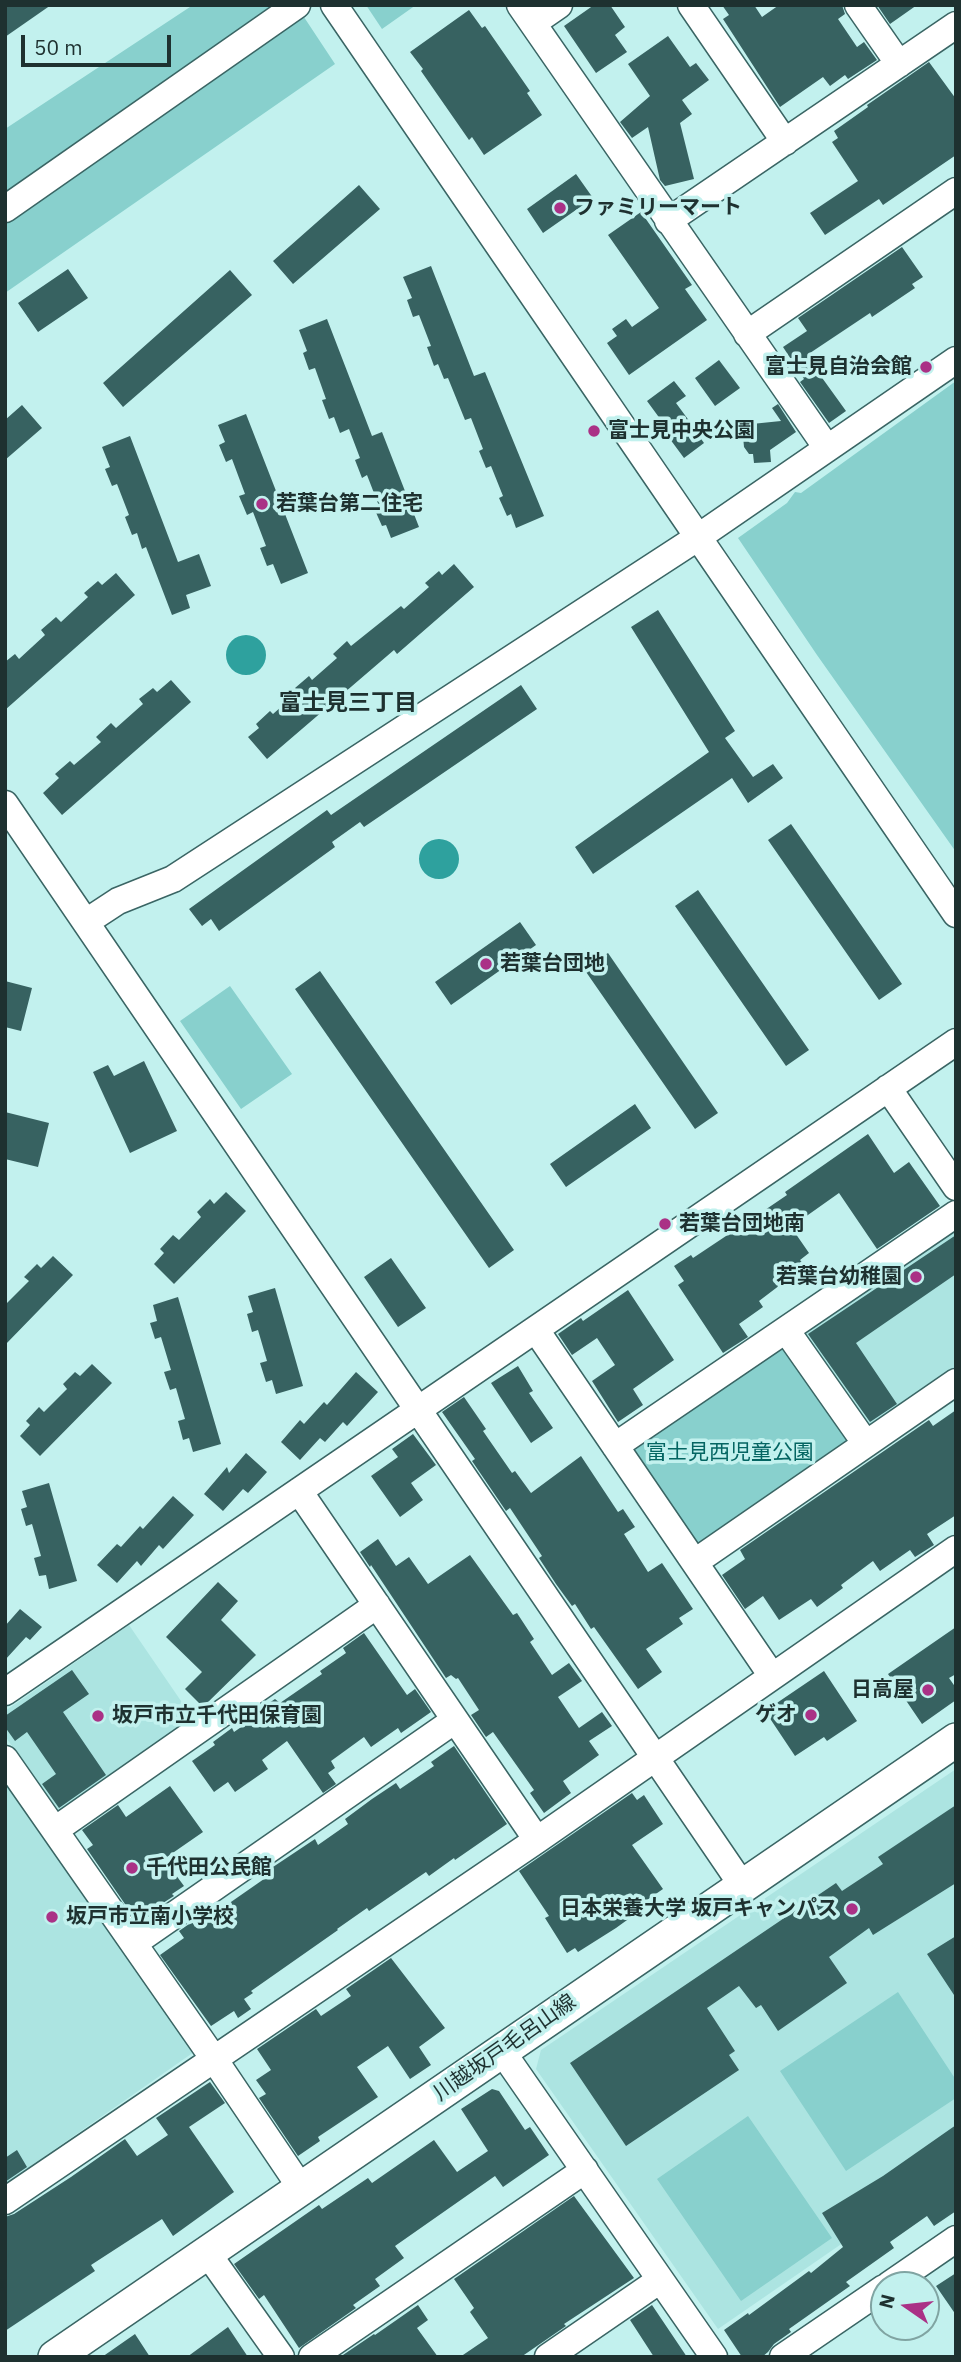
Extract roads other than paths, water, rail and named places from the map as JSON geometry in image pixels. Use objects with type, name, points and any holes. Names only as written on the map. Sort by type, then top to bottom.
[{"type":"main road","name":"川越坂戸毛呂山線","points":[[55,2357],[956,1740]]},
{"type":"street","points":[[5,209],[297,5]]},
{"type":"street","points":[[334,5],[956,914]]},
{"type":"street","points":[[559,5],[527,14],[827,448]]},
{"type":"street","points":[[691,5],[785,142]]},
{"type":"street","points":[[858,5],[899,64]]},
{"type":"street","points":[[668,221],[956,25]]},
{"type":"street","points":[[747,334],[956,191]]},
{"type":"street","points":[[86,922],[118,901],[173,879],[697,538],[956,360]]},
{"type":"street","points":[[5,804],[742,1885]]},
{"type":"street","points":[[5,1692],[956,1042]]},
{"type":"street","points":[[888,1088],[956,1186]]},
{"type":"street","points":[[615,1446],[956,1214]]},
{"type":"street","points":[[536,1330],[772,1676]]},
{"type":"street","points":[[786,1330],[866,1444]]},
{"type":"street","points":[[695,1562],[956,1382]]},
{"type":"street","points":[[299,1491],[537,1840]]},
{"type":"street","points":[[5,2201],[537,1840],[772,1676],[952,1560]]},
{"type":"street","points":[[55,1830],[377,1605]]},
{"type":"street","points":[[134,1943],[455,1720]]},
{"type":"street","points":[[5,1759],[301,2188]]},
{"type":"street","points":[[501,2050],[714,2357]]},
{"type":"street","points":[[312,2357],[584,2170]]},
{"type":"street","points":[[909,2271],[956,2239]]},
{"type":"street","points":[[208,2254],[281,2357]]},
{"type":"street","points":[[548,2357],[660,2280]]},
{"type":"street","points":[[783,2357],[870,2298]]},
{"type":"place","name":"ファミリーマート","points":[[560,208]]},
{"type":"place","name":"富士見自治会館","points":[[926,367]]},
{"type":"place","name":"富士見中央公園","points":[[594,431]]},
{"type":"place","name":"若葉台第二住宅","points":[[262,504]]},
{"type":"place","name":"若葉台団地","points":[[486,964]]},
{"type":"place","name":"若葉台団地南","points":[[665,1224]]},
{"type":"place","name":"若葉台幼稚園","points":[[916,1277]]},
{"type":"place","name":"日高屋","points":[[928,1690]]},
{"type":"place","name":"ゲオ","points":[[811,1715]]},
{"type":"place","name":"坂戸市立千代田保育園","points":[[98,1716]]},
{"type":"place","name":"千代田公民館","points":[[132,1868]]},
{"type":"place","name":"日本栄養大学 坂戸キャンパス","points":[[852,1909]]},
{"type":"place","name":"坂戸市立南小学校","points":[[52,1917]]},
{"type":"district","name":"富士見三丁目","points":[[348,703]]},
{"type":"park label","name":"富士見西児童公園","points":[[730,1453]]}]
